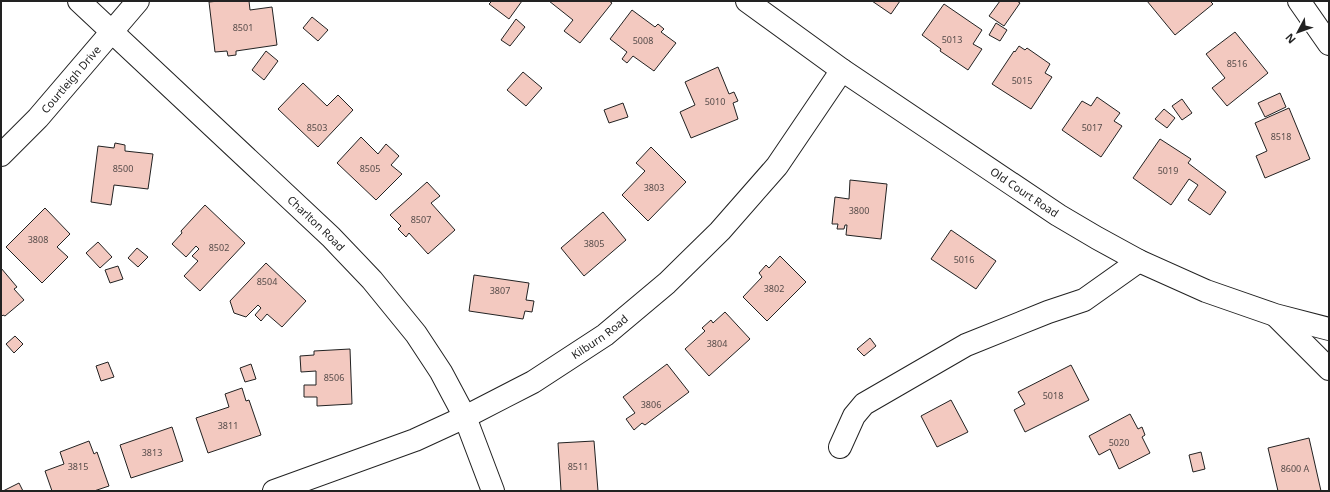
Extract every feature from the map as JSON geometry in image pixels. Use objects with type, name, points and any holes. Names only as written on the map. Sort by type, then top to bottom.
[{"type":"street","name":"Charlton Road","points":[[79,1],[331,237],[372,280],[416,334],[441,372],[466,417],[493,491]]},
{"type":"street","name":"Courtleigh Drive","points":[[1,155],[38,118],[138,1]]},
{"type":"street","name":"Old Court Road","points":[[747,1],[842,70],[1058,215],[1139,261],[1206,291],[1275,315],[1329,329]]},
{"type":"street","points":[[1299,1],[1329,44]]},
{"type":"street","name":"Kilburn Road","points":[[274,491],[415,440],[466,417],[533,382],[605,335],[667,283],[720,231],[777,166],[842,70]]},
{"type":"street","points":[[840,448],[854,416],[864,404],[966,345],[1048,312],[1084,300],[1139,261]]},
{"type":"street","points":[[1275,315],[1329,369]]},
{"type":"building","points":[[249,1],[250,10],[272,7],[277,45],[236,51],[236,55],[228,56],[227,51],[215,52],[209,2]]},
{"type":"building","points":[[492,1],[522,1],[509,19],[489,4]]},
{"type":"building","points":[[549,1],[609,1],[612,3],[580,43],[564,31],[573,20]]},
{"type":"building","points":[[872,1],[900,1],[891,14]]},
{"type":"building","points":[[1000,1],[1017,1],[1020,3],[1004,26],[989,16]]},
{"type":"building","points":[[1147,1],[1210,1],[1213,4],[1175,35]]},
{"type":"building","points":[[944,4],[982,30],[973,44],[982,49],[968,70],[940,51],[941,49],[922,35]]},
{"type":"building","points":[[632,10],[655,27],[658,24],[664,29],[661,32],[676,43],[654,71],[633,56],[627,63],[622,59],[627,52],[610,39]]},
{"type":"building","points":[[312,17],[328,30],[318,41],[303,28]]},
{"type":"building","points":[[516,19],[525,27],[510,46],[501,40]]},
{"type":"building","points":[[996,23],[1007,30],[1000,41],[989,35]]},
{"type":"building","points":[[1235,32],[1268,73],[1227,106],[1212,88],[1225,78],[1206,54]]},
{"type":"building","points":[[1019,46],[1025,50],[1027,48],[1050,64],[1045,73],[1052,77],[1031,109],[992,84]]},
{"type":"building","points":[[266,51],[278,61],[264,80],[252,70]]},
{"type":"building","points":[[718,67],[729,94],[734,92],[738,101],[733,103],[738,119],[691,138],[680,112],[695,105],[685,82]]},
{"type":"building","points":[[523,72],[542,88],[526,106],[507,90]]},
{"type":"building","points":[[303,83],[327,106],[338,95],[353,110],[318,147],[278,109]]},
{"type":"building","points":[[1280,93],[1286,107],[1265,117],[1258,103]]},
{"type":"building","points":[[1097,97],[1120,113],[1114,121],[1122,126],[1101,157],[1062,130],[1082,101],[1091,106]]},
{"type":"building","points":[[1182,99],[1192,113],[1182,120],[1172,106]]},
{"type":"building","points":[[623,103],[628,117],[609,123],[604,110]]},
{"type":"building","points":[[1289,108],[1310,159],[1265,178],[1256,156],[1267,151],[1255,123]]},
{"type":"building","points":[[1164,109],[1175,118],[1167,128],[1155,119]]},
{"type":"building","points":[[361,137],[378,154],[386,144],[399,156],[391,165],[402,174],[376,200],[337,163]]},
{"type":"building","points":[[1160,139],[1191,159],[1188,163],[1226,192],[1210,215],[1188,200],[1198,185],[1189,179],[1171,205],[1133,178]]},
{"type":"building","points":[[115,143],[125,145],[125,151],[153,154],[148,189],[114,185],[111,205],[91,202],[98,146],[114,148]]},
{"type":"building","points":[[651,147],[686,182],[648,221],[622,195],[645,171],[636,163]]},
{"type":"building","points":[[850,180],[887,184],[881,239],[846,235],[847,225],[845,225],[844,229],[837,229],[838,224],[832,224],[835,197],[849,199]]},
{"type":"building","points":[[427,182],[440,196],[431,203],[455,230],[428,254],[409,233],[406,237],[398,229],[401,226],[390,215]]},
{"type":"building","points":[[205,205],[245,243],[200,291],[184,276],[198,261],[192,256],[199,249],[196,246],[186,257],[172,244],[182,233],[181,231]]},
{"type":"building","points":[[45,208],[70,234],[57,247],[68,257],[42,283],[6,247]]},
{"type":"building","points":[[603,212],[626,240],[584,276],[561,248]]},
{"type":"building","points":[[951,230],[996,261],[976,289],[931,259]]},
{"type":"building","points":[[98,242],[112,257],[100,268],[86,253]]},
{"type":"building","points":[[137,248],[148,257],[138,267],[128,258]]},
{"type":"building","points":[[780,256],[806,282],[767,321],[743,297],[762,277],[759,273],[766,265],[769,268]]},
{"type":"building","points":[[266,263],[306,301],[282,327],[267,314],[261,321],[255,315],[261,308],[258,305],[246,317],[234,313],[230,301]]},
{"type":"building","points":[[118,266],[123,279],[110,283],[105,270]]},
{"type":"building","points":[[1,268],[17,287],[14,289],[24,300],[5,316],[3,315],[1,317]]},
{"type":"building","points":[[474,275],[529,283],[526,300],[534,301],[532,312],[525,311],[523,319],[469,311]]},
{"type":"building","points":[[725,312],[750,339],[709,376],[685,349],[705,331],[702,328],[711,320],[713,323]]},
{"type":"building","points":[[15,336],[23,344],[14,353],[6,344]]},
{"type":"building","points":[[870,338],[876,346],[864,356],[857,349]]},
{"type":"building","points":[[350,349],[352,404],[317,406],[317,397],[304,397],[304,385],[316,385],[316,371],[301,372],[300,356],[314,355],[314,351]]},
{"type":"building","points":[[108,362],[114,377],[101,381],[96,366]]},
{"type":"building","points":[[251,364],[256,379],[245,382],[240,368]]},
{"type":"building","points":[[667,364],[689,392],[645,425],[642,423],[634,430],[626,419],[635,413],[623,397]]},
{"type":"building","points":[[1071,365],[1089,400],[1025,432],[1014,410],[1025,404],[1018,392]]},
{"type":"building","points":[[242,388],[246,401],[249,400],[261,435],[208,453],[196,418],[229,407],[225,394]]},
{"type":"building","points":[[951,400],[968,432],[937,447],[921,416]]},
{"type":"building","points":[[1130,414],[1138,429],[1142,427],[1145,435],[1142,437],[1150,453],[1119,469],[1110,449],[1099,455],[1089,436]]},
{"type":"building","points":[[172,427],[183,461],[131,478],[120,445]]},
{"type":"building","points":[[1309,438],[1321,491],[1278,491],[1268,448]]},
{"type":"building","points":[[89,441],[94,454],[97,452],[109,486],[94,491],[52,491],[45,471],[64,464],[60,452]]},
{"type":"building","points":[[594,441],[598,491],[561,491],[558,443]]},
{"type":"building","points":[[1201,452],[1205,469],[1193,472],[1189,455]]},
{"type":"building","points":[[19,483],[23,491],[3,491]]}]
